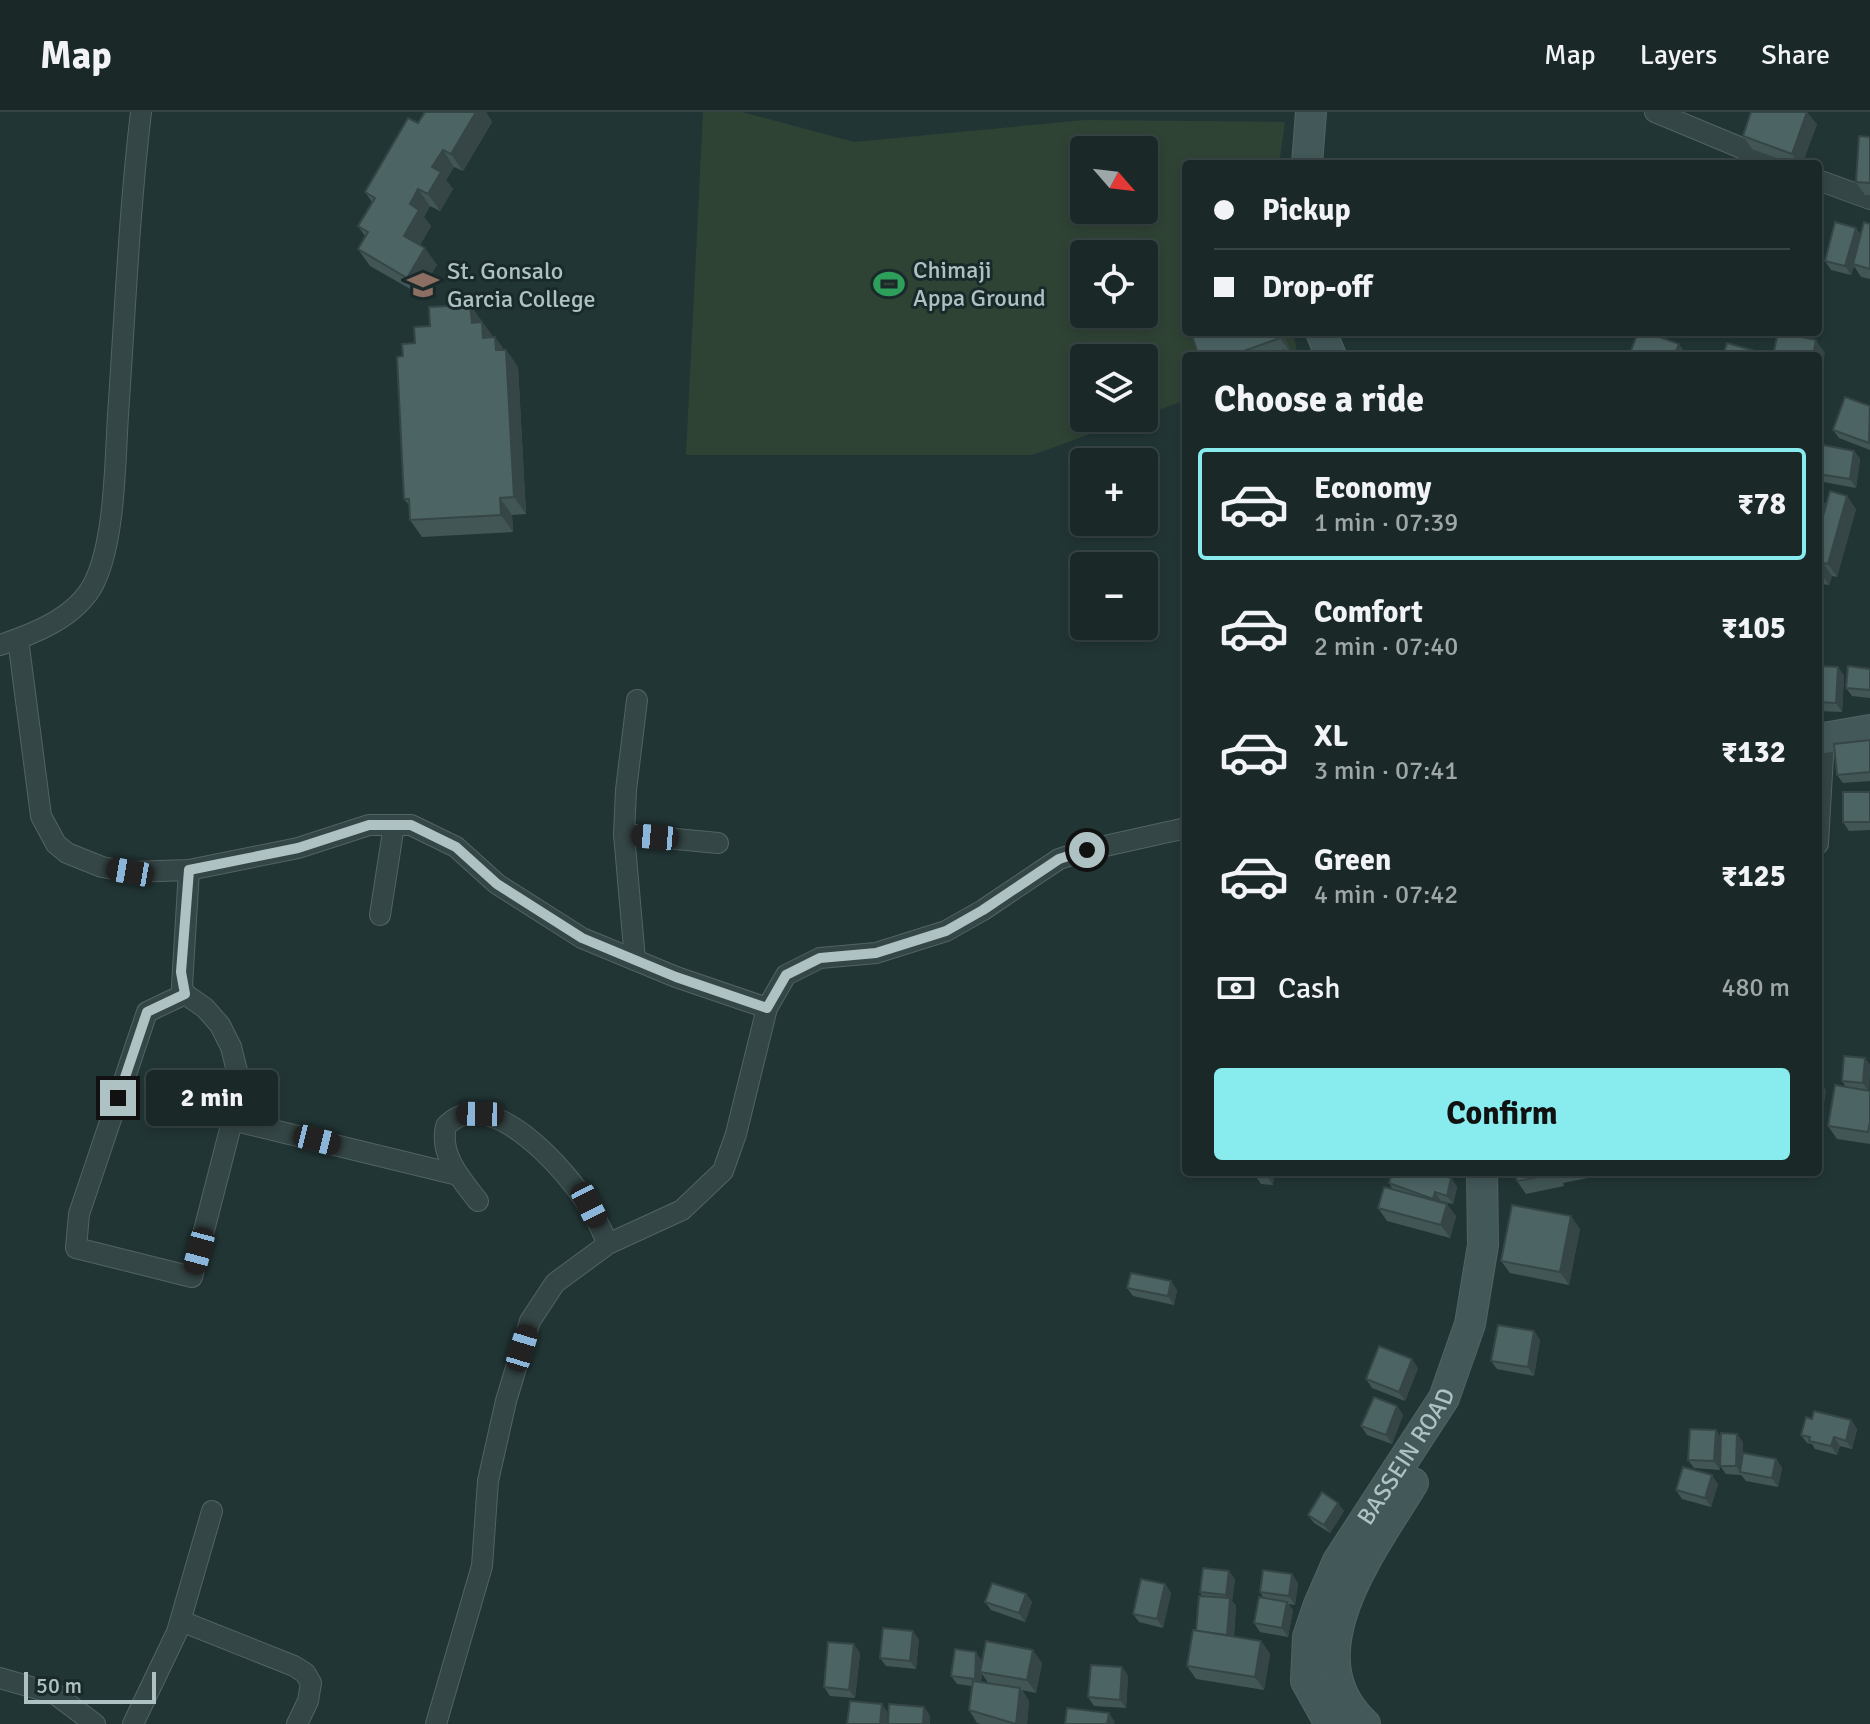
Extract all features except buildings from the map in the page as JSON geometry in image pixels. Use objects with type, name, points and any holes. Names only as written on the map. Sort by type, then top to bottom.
[{"type":"main road","points":[[1307,160],[1311,112]]},
{"type":"main road","points":[[1317,160],[1321,112]]},
{"type":"main road","points":[[1822,739],[1870,730]]},
{"type":"main road","name":"BASSEIN ROAD","points":[[1344,1720],[1306,1681],[1308,1637],[1338,1561],[1444,1398],[1470,1324],[1483,1245],[1482,1176]]},
{"type":"main road","name":"BASSEIN ROAD","points":[[1344,1720],[1334,1655],[1340,1615],[1359,1574],[1463,1402],[1488,1326],[1496,1247],[1498,1176]]},
{"type":"street","points":[[141,112],[107,540],[95,582],[69,614],[9,642],[41,816],[56,844],[67,853],[102,867],[130,872],[189,870],[298,848],[369,825],[411,825],[456,847],[497,884],[582,938],[676,977],[767,1008]]},
{"type":"street","points":[[1655,112],[1770,160]]},
{"type":"street","points":[[1822,181],[1870,199]]},
{"type":"street","points":[[635,960],[624,834],[637,700]]},
{"type":"street","points":[[380,915],[394,825]]},
{"type":"street","points":[[436,1724],[482,1566],[488,1481],[506,1401],[530,1321],[555,1283],[608,1244],[682,1210],[723,1171],[736,1134],[767,1008],[786,975],[820,958],[876,953],[946,931],[1059,859],[1182,829]]},
{"type":"street","points":[[624,834],[718,843]]},
{"type":"street","points":[[185,994],[147,1012],[79,1214],[76,1248],[192,1277],[236,1106],[237,1071],[231,1047],[214,1016],[185,994],[181,972],[189,870]]},
{"type":"street","points":[[478,1201],[458,1175],[443,1138],[446,1126],[453,1118],[463,1114],[480,1114],[511,1125],[536,1144],[589,1205],[608,1244]]},
{"type":"street","points":[[232,1120],[458,1175]]},
{"type":"street","points":[[133,1724],[181,1621],[212,1511]]},
{"type":"street","points":[[181,1621],[305,1673],[311,1683],[308,1701],[297,1724]]},
{"type":"street","points":[[0,1678],[55,1694],[95,1724]]},
{"type":"green space","name":"Chimaji Appa Ground","points":[[703,112],[742,112],[854,142],[1085,120],[1285,122],[1280,160],[1182,160],[1182,336],[1294,336],[1297,352],[1182,352],[1182,401],[1158,410],[1158,344],[1070,344],[1070,432],[1096,432],[1032,455],[686,455]]},
{"type":"place","name":"Chimaji Appa Ground","points":[[889,284]]},
{"type":"place","name":"St. Gonsalo Garcia College","points":[[423,285]]},
{"type":"route","points":[[118,1098],[147,1012],[185,994],[181,972],[189,870],[298,848],[369,825],[411,825],[456,847],[497,884],[582,938],[676,977],[767,1008],[786,975],[820,958],[876,953],[946,931],[1059,859],[1087,850]]}]
